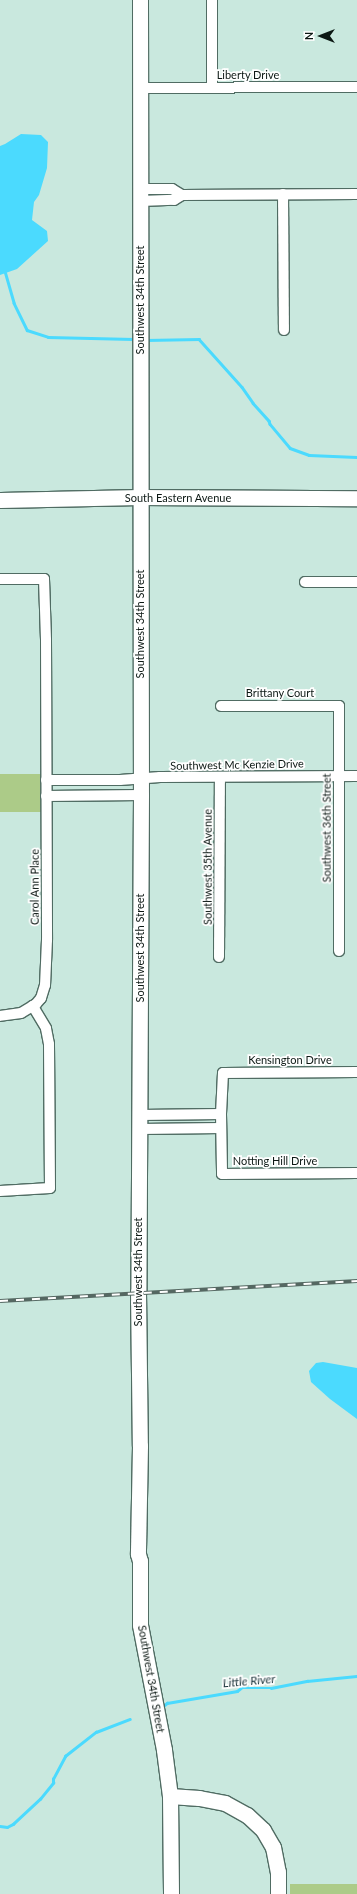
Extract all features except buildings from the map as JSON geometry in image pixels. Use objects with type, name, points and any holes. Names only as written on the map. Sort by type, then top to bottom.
[{"type":"street","name":"Southwest 34th Street","points":[[140,0],[141,795],[138,1292],[140,1446],[138,1554],[140,1561],[140,1625],[164,1750],[170,1796],[171,1894]]},
{"type":"street","points":[[212,0],[212,87]]},
{"type":"street","name":"Liberty Drive","points":[[140,88],[357,87]]},
{"type":"street","points":[[140,195],[172,189],[182,195],[357,194]]},
{"type":"street","points":[[283,194],[284,330]]},
{"type":"street","name":"South Eastern Avenue","points":[[0,500],[140,497],[357,498]]},
{"type":"street","name":"Carol Ann Place","points":[[0,579],[44,579],[46,647],[46,976],[41,998],[33,1006]]},
{"type":"street","points":[[305,582],[357,582]]},
{"type":"street","name":"Brittany Court","points":[[221,706],[339,706]]},
{"type":"street","name":"Southwest 36th Street","points":[[339,706],[340,951]]},
{"type":"street","name":"Southwest Mc Kenzie Drive","points":[[46,780],[357,776]]},
{"type":"street","name":"Southwest 35th Avenue","points":[[219,957],[220,777]]},
{"type":"street","points":[[46,796],[141,795]]},
{"type":"street","points":[[0,1016],[21,1013],[33,1006],[46,1028],[49,1044],[50,1188],[0,1191]]},
{"type":"street","name":"Kensington Drive","points":[[223,1073],[357,1072]]},
{"type":"street","name":"Notting Hill Drive","points":[[223,1073],[221,1114],[222,1174],[357,1173]]},
{"type":"street","points":[[140,1122],[221,1114]]},
{"type":"street","points":[[140,1122],[221,1128]]},
{"type":"street","points":[[170,1796],[225,1802],[247,1815],[263,1830],[273,1847],[278,1872],[278,1894]]},
{"type":"green space","points":[[0,774],[41,774],[41,812],[0,812]]},
{"type":"green space","points":[[290,1884],[357,1884],[357,1894],[290,1894]]},
{"type":"water","points":[[21,134],[41,135],[48,142],[47,168],[39,195],[34,202],[32,220],[47,231],[48,241],[17,269],[0,275],[0,146]]},
{"type":"water","points":[[323,1362],[357,1368],[357,1419],[330,1399],[311,1382],[309,1371],[316,1363]]},
{"type":"waterway","points":[[5,271],[14,303],[27,330],[48,337],[133,339]]},
{"type":"waterway","points":[[146,340],[199,339],[242,387],[253,403],[290,448],[309,455],[357,457]]},
{"type":"waterway","name":"Little River","points":[[161,1708],[167,1703],[237,1691],[241,1688],[271,1688],[307,1681],[357,1676]]},
{"type":"waterway","name":"Little River","points":[[0,1826],[7,1827],[13,1824],[40,1799],[53,1783],[53,1779],[65,1756],[96,1732],[130,1719]]},
{"type":"railway","points":[[0,1301],[357,1281]]}]
